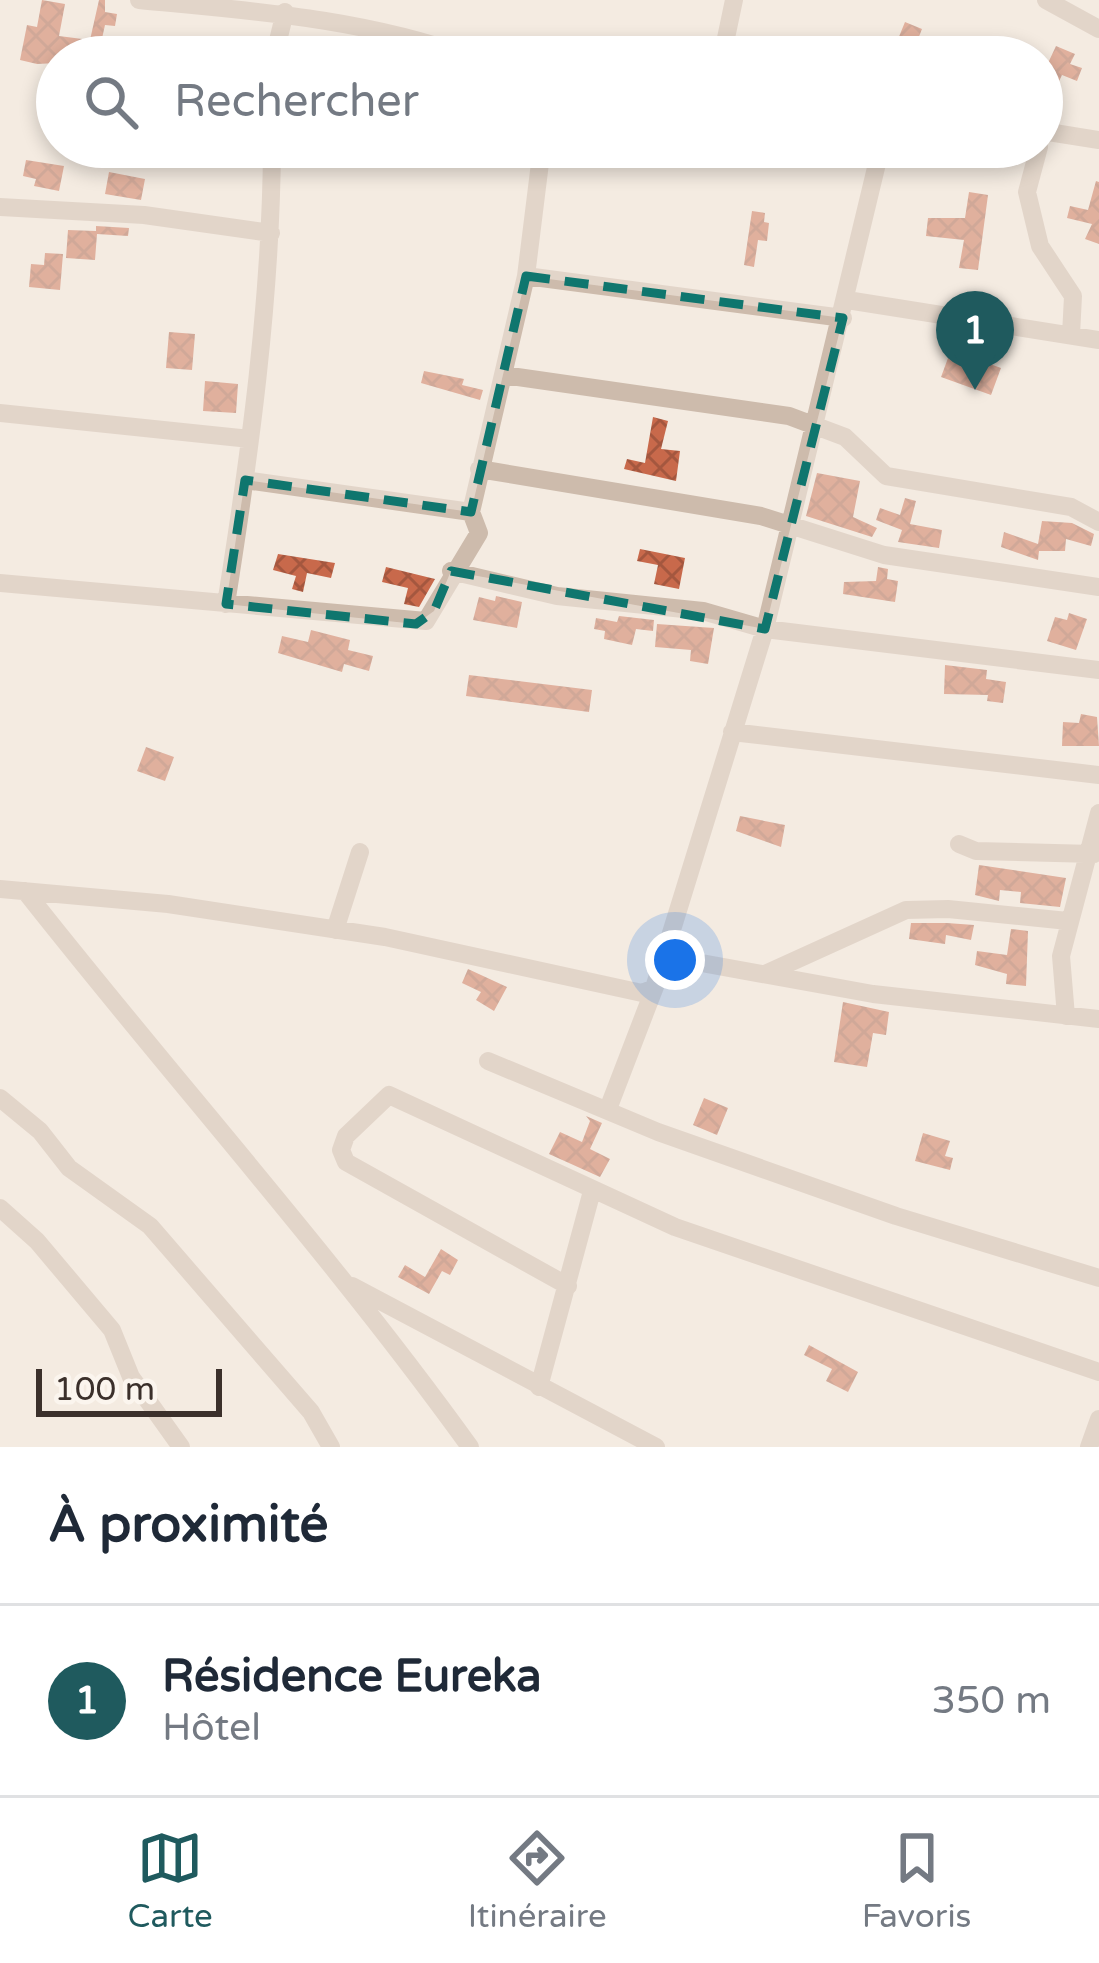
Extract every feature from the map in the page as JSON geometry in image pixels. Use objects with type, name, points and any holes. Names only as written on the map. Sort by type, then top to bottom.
[{"type":"street","points":[[139,0],[257,16],[285,12],[412,36]]},
{"type":"street","points":[[726,36],[734,0]]},
{"type":"street","points":[[1052,2],[1099,29]]},
{"type":"street","points":[[279,36],[285,12]]},
{"type":"street","points":[[1063,136],[1099,140]]},
{"type":"street","points":[[226,604],[272,233],[272,168]]},
{"type":"street","points":[[0,584],[416,624],[434,611],[451,571],[479,533],[471,512],[526,276],[539,168]]},
{"type":"street","points":[[608,1109],[657,982],[765,629],[876,168]]},
{"type":"street","points":[[1033,168],[1027,192],[1040,246],[1073,296],[1071,335]]},
{"type":"street","points":[[0,207],[144,215],[272,233]]},
{"type":"street","points":[[526,276],[1099,340]]},
{"type":"street","points":[[503,375],[757,410],[814,423],[855,443],[886,476],[1071,507],[1099,522]]},
{"type":"street","points":[[0,413],[250,439]]},
{"type":"street","points":[[479,469],[790,524],[884,555],[1099,587]]},
{"type":"street","points":[[245,480],[471,512]]},
{"type":"street","points":[[451,571],[557,596],[703,611],[765,629],[1099,670]]},
{"type":"street","points":[[732,732],[1099,776]]},
{"type":"street","points":[[1066,1016],[1061,972],[1068,921],[1093,854],[1099,813]]},
{"type":"street","points":[[959,844],[976,851],[1093,854]]},
{"type":"street","points":[[335,930],[360,852]]},
{"type":"street","points":[[0,889],[168,904],[335,930],[642,993],[657,982]]},
{"type":"street","points":[[26,891],[151,1052],[347,1284],[470,1447]]},
{"type":"street","points":[[751,975],[780,971],[905,910],[1068,921]]},
{"type":"street","points":[[663,956],[751,975],[1099,1019]]},
{"type":"street","points":[[488,1061],[658,1132],[896,1216],[1099,1278]]},
{"type":"street","points":[[568,1286],[346,1162],[342,1144],[371,1107],[389,1095],[592,1191],[763,1260],[1020,1341],[1099,1372]]},
{"type":"street","points":[[0,1098],[40,1131],[69,1168],[151,1226],[311,1412],[331,1447]]},
{"type":"street","points":[[538,1387],[592,1191]]},
{"type":"street","points":[[0,1208],[37,1241],[112,1330],[131,1377],[181,1447]]},
{"type":"street","points":[[347,1284],[656,1447]]},
{"type":"street","points":[[1089,1447],[1099,1419]]},
{"type":"highlighted area","points":[[526,276],[843,318],[765,629],[451,571],[434,611],[416,624],[226,604],[245,480],[471,512]]},
{"type":"building","points":[[42,0],[65,4],[59,36],[36,36],[36,64],[20,60],[27,25],[37,27]]},
{"type":"building","points":[[99,0],[105,0],[105,12],[117,14],[115,26],[105,25],[103,36],[91,36]]},
{"type":"building","points":[[905,22],[922,29],[919,36],[899,36]]},
{"type":"building","points":[[1063,49],[1075,54],[1070,64],[1082,68],[1077,81],[1063,75]]},
{"type":"building","points":[[26,160],[36,162],[36,168],[64,168],[59,191],[34,186],[36,179],[23,176]]},
{"type":"building","points":[[109,172],[145,179],[141,200],[105,194]]},
{"type":"building","points":[[1096,181],[1099,244],[1085,239],[1092,224],[1067,218],[1070,206],[1088,210]]},
{"type":"building","points":[[969,192],[988,195],[978,270],[959,268],[964,240],[926,236],[928,218],[965,218]]},
{"type":"building","points":[[752,211],[765,213],[764,222],[769,223],[767,241],[758,240],[754,267],[744,265]]},
{"type":"building","points":[[96,226],[129,228],[128,236],[97,234],[95,260],[66,258],[68,230],[96,231]]},
{"type":"building","points":[[45,253],[63,254],[60,290],[29,287],[31,264],[44,265]]},
{"type":"building","points":[[169,332],[195,334],[192,370],[166,368]]},
{"type":"building","points":[[951,350],[1001,368],[991,395],[941,377]]},
{"type":"building","points":[[424,371],[464,379],[462,385],[483,390],[480,400],[421,383]]},
{"type":"building","points":[[205,381],[238,384],[236,413],[203,411]]},
{"type":"building","points":[[653,417],[668,421],[661,449],[680,451],[676,481],[624,469],[627,459],[645,463]]},
{"type":"building","points":[[817,473],[860,481],[853,517],[877,528],[872,537],[806,516]]},
{"type":"building","points":[[905,498],[916,501],[910,524],[942,530],[939,548],[898,542],[902,530],[876,520],[880,508],[900,515]]},
{"type":"building","points":[[1042,521],[1072,523],[1094,534],[1091,546],[1066,539],[1065,551],[1039,551],[1038,560],[1001,547],[1004,532],[1038,544]]},
{"type":"building","points":[[640,549],[685,558],[679,589],[654,584],[658,565],[637,561]]},
{"type":"building","points":[[278,554],[335,563],[331,578],[307,573],[303,592],[292,589],[296,576],[273,570]]},
{"type":"building","points":[[386,567],[435,579],[419,607],[404,604],[408,588],[382,582]]},
{"type":"building","points":[[878,567],[888,569],[887,579],[898,581],[895,602],[843,594],[844,582],[876,581]]},
{"type":"building","points":[[496,596],[522,602],[517,628],[473,620],[479,597],[495,601]]},
{"type":"building","points":[[1069,613],[1087,619],[1076,650],[1047,641],[1055,617],[1067,620]]},
{"type":"building","points":[[619,616],[654,620],[653,631],[636,629],[632,645],[604,639],[605,631],[594,629],[596,618],[617,622]]},
{"type":"building","points":[[657,624],[714,628],[708,664],[690,661],[691,650],[655,647]]},
{"type":"building","points":[[311,630],[350,640],[348,650],[373,656],[369,671],[344,664],[342,672],[278,653],[282,636],[308,642]]},
{"type":"building","points":[[945,665],[987,670],[986,679],[1006,682],[1003,703],[987,701],[988,695],[944,694]]},
{"type":"building","points":[[469,675],[592,690],[589,712],[466,696]]},
{"type":"building","points":[[1081,714],[1097,717],[1099,746],[1062,746],[1063,722],[1079,723]]},
{"type":"building","points":[[146,747],[174,757],[165,781],[137,771]]},
{"type":"building","points":[[740,816],[785,825],[781,847],[736,831]]},
{"type":"building","points":[[979,865],[1066,878],[1060,907],[1020,903],[1021,892],[1000,890],[999,901],[975,895]]},
{"type":"building","points":[[911,923],[974,925],[971,940],[946,935],[945,944],[909,939]]},
{"type":"building","points":[[1011,929],[1028,931],[1026,986],[1006,984],[1007,974],[975,965],[977,951],[1007,955]]},
{"type":"building","points":[[468,969],[507,987],[494,1011],[476,1000],[481,992],[462,983]]},
{"type":"building","points":[[843,1002],[889,1012],[886,1035],[873,1033],[867,1067],[834,1062]]},
{"type":"building","points":[[704,1098],[728,1108],[717,1135],[693,1125]]},
{"type":"building","points":[[586,1116],[602,1123],[590,1149],[610,1159],[600,1177],[549,1154],[560,1132],[582,1142],[590,1121]]},
{"type":"building","points":[[923,1133],[950,1141],[945,1156],[953,1158],[950,1170],[915,1161]]},
{"type":"building","points":[[441,1249],[458,1260],[450,1275],[442,1271],[429,1294],[398,1277],[405,1265],[425,1277]]},
{"type":"building","points":[[809,1345],[858,1372],[848,1392],[826,1381],[832,1369],[804,1355]]},
{"type":"place","name":"Résidence Eureka","points":[[975,390]]}]
